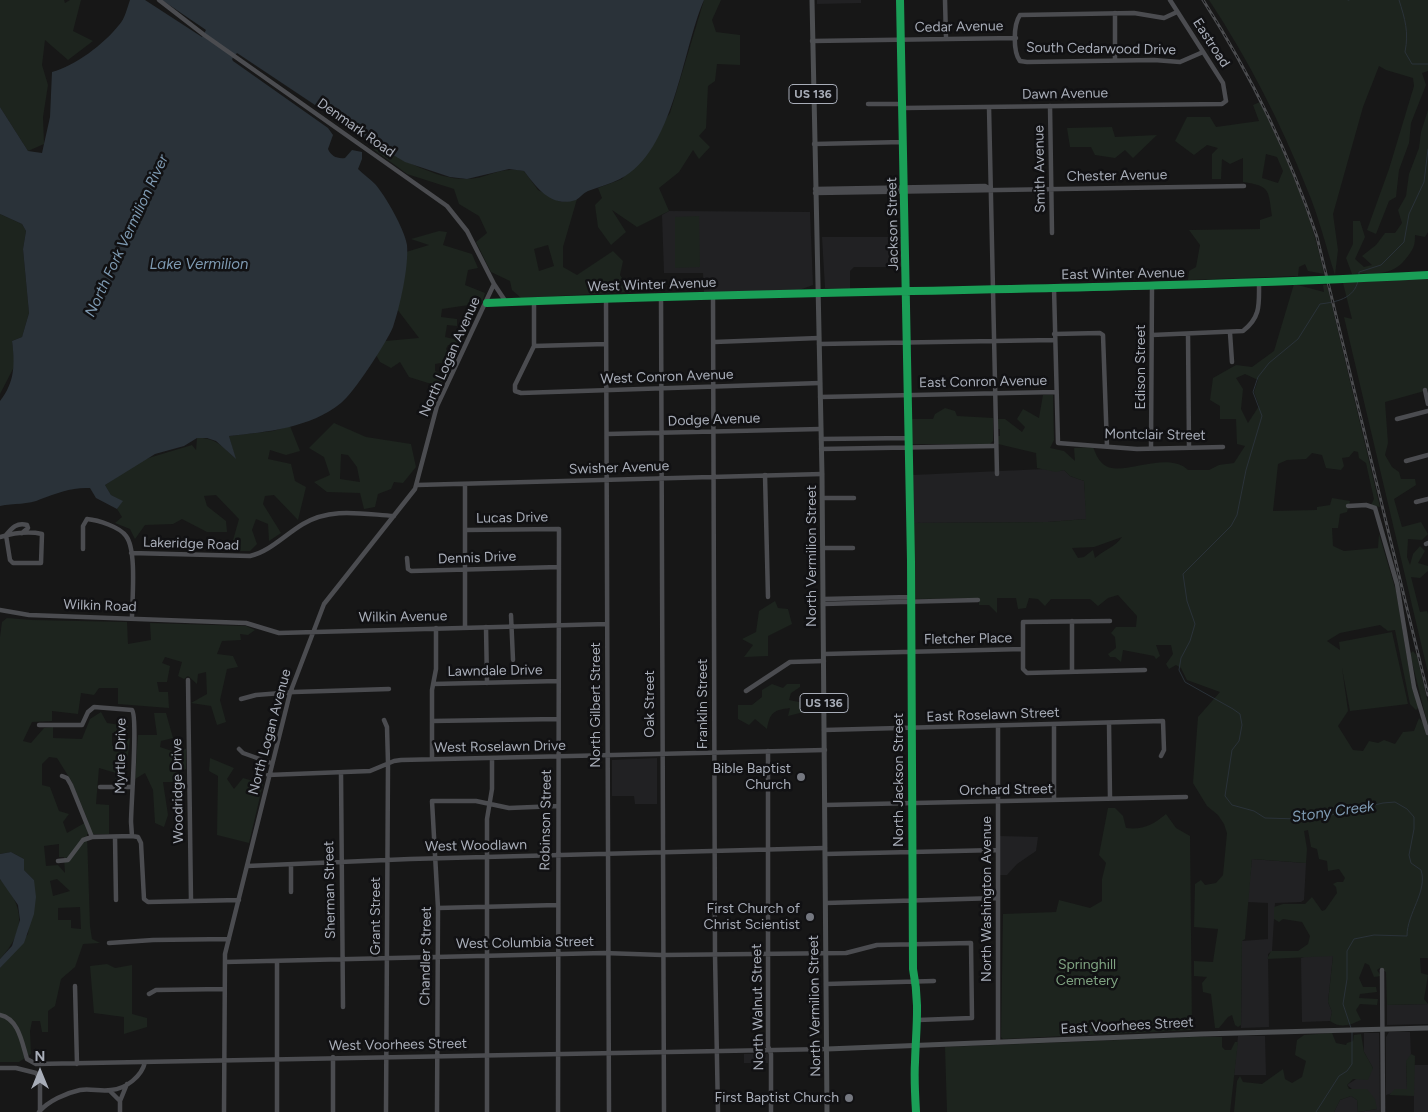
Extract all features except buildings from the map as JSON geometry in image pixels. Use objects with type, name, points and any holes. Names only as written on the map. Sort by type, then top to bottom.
[{"type":"main road","name":"North Vermilion Street","points":[[812,0],[822,474],[828,1112]]},
{"type":"main road","name":"East Voorhees Street","points":[[827,1049],[1428,1028]]},
{"type":"street","name":"Denmark Road","points":[[159,0],[203,34],[447,206],[467,231],[500,297],[507,302]]},
{"type":"street","name":"Jackson Street","points":[[900,0],[909,447]]},
{"type":"street","points":[[945,0],[946,38]]},
{"type":"street","name":"Eastroad","points":[[1170,0],[1223,83],[1228,102]]},
{"type":"street","points":[[1016,38],[1016,21],[1020,15],[1115,13],[1143,14],[1164,18],[1177,12]]},
{"type":"street","points":[[1115,13],[1115,60]]},
{"type":"street","name":"Cedar Avenue","points":[[812,41],[1016,38]]},
{"type":"street","name":"South Cedarwood Drive","points":[[1016,38],[1017,56],[1020,61],[1115,60],[1180,62],[1203,52]]},
{"type":"street","name":"Dawn Avenue","points":[[868,104],[989,107],[1222,104],[1228,102]]},
{"type":"street","name":"Smith Avenue","points":[[1050,106],[1052,233]]},
{"type":"street","points":[[989,107],[996,474]]},
{"type":"street","points":[[814,144],[903,142]]},
{"type":"street","name":"Chester Avenue","points":[[816,191],[960,189],[985,186],[990,189],[1244,186]]},
{"type":"street","name":"East Winter Avenue","points":[[818,293],[1152,286],[1428,275]]},
{"type":"street","points":[[1152,334],[1230,333],[1242,331],[1252,323],[1258,308],[1259,282]]},
{"type":"street","name":"North Logan Avenue","points":[[224,1112],[225,962],[268,775],[290,693],[324,604],[417,485],[437,406],[487,303],[494,284]]},
{"type":"street","name":"Edison Street","points":[[1151,448],[1152,286]]},
{"type":"street","points":[[1054,288],[1055,392]]},
{"type":"street","name":"West Winter Avenue","points":[[487,303],[661,296],[818,293]]},
{"type":"street","name":"Franklin Street","points":[[714,295],[714,955],[718,1112]]},
{"type":"street","name":"Oak Street","points":[[661,296],[661,852],[664,1112]]},
{"type":"street","name":"North Gilbert Street","points":[[606,298],[609,1112]]},
{"type":"street","points":[[534,302],[534,346],[606,344]]},
{"type":"street","points":[[1054,334],[1100,333],[1103,335],[1107,446]]},
{"type":"street","points":[[1230,333],[1232,362]]},
{"type":"street","points":[[1188,334],[1188,447]]},
{"type":"street","points":[[714,342],[1054,340]]},
{"type":"street","name":"West Conron Avenue","points":[[534,346],[515,391],[521,393],[820,383]]},
{"type":"street","points":[[1425,390],[1428,404]]},
{"type":"street","name":"Montclair Street","points":[[1055,392],[1058,443],[1151,448],[1223,447]]},
{"type":"street","name":"East Conron Avenue","points":[[820,397],[1055,392]]},
{"type":"street","points":[[1397,419],[1428,411]]},
{"type":"street","name":"Dodge Avenue","points":[[607,434],[821,429]]},
{"type":"street","points":[[821,440],[909,438]]},
{"type":"street","points":[[821,449],[994,446]]},
{"type":"street","name":"North Jackson Street","points":[[909,447],[913,803],[912,944],[918,1020],[916,1112]]},
{"type":"street","points":[[1406,461],[1428,455]]},
{"type":"street","name":"Swisher Avenue","points":[[417,485],[822,474]]},
{"type":"street","points":[[766,475],[768,597]]},
{"type":"street","points":[[464,484],[465,627]]},
{"type":"street","points":[[822,498],[854,498]]},
{"type":"street","points":[[1416,502],[1428,499]]},
{"type":"street","points":[[1348,506],[1366,505],[1375,508],[1397,584],[1414,687],[1428,733]]},
{"type":"street","name":"Lakeridge Road","points":[[132,618],[131,553],[250,556],[262,552],[304,523],[332,512],[394,516]]},
{"type":"street","points":[[83,549],[84,522],[90,519],[124,534],[131,553]]},
{"type":"street","points":[[6,535],[17,525],[26,525],[28,530],[22,533]]},
{"type":"street","name":"Lucas Drive","points":[[465,530],[559,529]]},
{"type":"street","name":"Robinson Street","points":[[558,1112],[559,529]]},
{"type":"street","points":[[0,537],[6,535],[22,533],[42,534],[42,563],[11,562],[7,552],[6,535]]},
{"type":"street","points":[[823,548],[853,548]]},
{"type":"street","name":"Dennis Drive","points":[[407,558],[408,569],[411,571],[559,567]]},
{"type":"street","points":[[823,601],[978,600]]},
{"type":"street","name":"Wilkin Road","points":[[0,610],[29,615],[201,621]]},
{"type":"street","points":[[511,615],[512,660]]},
{"type":"street","name":"Wilkin Avenue","points":[[201,621],[249,623],[279,633],[607,624]]},
{"type":"street","points":[[1072,621],[1072,672]]},
{"type":"street","points":[[1110,621],[1023,622],[1023,669],[1027,672],[1145,670]]},
{"type":"street","points":[[486,626],[487,683]]},
{"type":"street","points":[[432,759],[436,628]]},
{"type":"street","name":"Fletcher Place","points":[[824,654],[1023,649]]},
{"type":"street","points":[[746,691],[790,662],[824,661]]},
{"type":"street","name":"Woodridge Drive","points":[[188,680],[190,901]]},
{"type":"street","name":"Lawndale Drive","points":[[433,684],[558,681]]},
{"type":"street","points":[[241,699],[256,695],[389,689]]},
{"type":"street","name":"Myrtle Drive","points":[[40,724],[82,725],[88,712],[94,707],[132,710],[135,714],[135,736],[131,787],[132,836],[138,837],[141,843],[144,899],[148,902],[190,901]]},
{"type":"street","points":[[432,721],[558,719]]},
{"type":"street","name":"Grant Street","points":[[384,720],[387,727],[388,763],[386,1112]]},
{"type":"street","name":"East Roselawn Street","points":[[824,730],[1163,721],[1164,750],[1161,756]]},
{"type":"street","points":[[1109,723],[1110,798]]},
{"type":"street","points":[[1054,725],[1054,800]]},
{"type":"street","name":"North Washington Avenue","points":[[998,726],[998,1042]]},
{"type":"street","points":[[239,749],[243,753],[271,763]]},
{"type":"street","name":"West Roselawn Drive","points":[[268,775],[370,772],[388,763],[432,759],[825,750]]},
{"type":"street","name":"North Walnut Street","points":[[768,751],[768,954],[771,1112]]},
{"type":"street","points":[[487,1112],[487,819],[492,758]]},
{"type":"street","name":"Sherman Street","points":[[341,773],[343,1007]]},
{"type":"street","points":[[62,776],[67,778],[71,785],[92,837]]},
{"type":"street","points":[[100,788],[131,787]]},
{"type":"street","name":"Orchard Street","points":[[825,805],[1186,797]]},
{"type":"street","name":"Chandler Street","points":[[437,1112],[438,908],[432,801],[469,800],[489,804]]},
{"type":"street","points":[[489,804],[508,808],[558,806]]},
{"type":"street","points":[[58,861],[68,860],[83,840],[92,837],[132,836]]},
{"type":"street","points":[[115,837],[116,900]]},
{"type":"street","name":"West Woodlawn","points":[[247,866],[436,858],[825,848]]},
{"type":"street","points":[[825,854],[998,850]]},
{"type":"street","points":[[291,865],[291,892]]},
{"type":"street","points":[[826,902],[998,898]]},
{"type":"street","points":[[190,901],[239,900]]},
{"type":"street","points":[[438,908],[557,905]]},
{"type":"street","points":[[110,943],[229,939]]},
{"type":"street","name":"West Columbia Street","points":[[225,962],[608,953],[714,955],[846,953],[877,945],[971,943],[972,1018],[918,1020]]},
{"type":"street","points":[[277,1112],[278,961]]},
{"type":"street","points":[[1382,970],[1384,1029],[1383,1112]]},
{"type":"street","points":[[826,984],[934,981]]},
{"type":"street","points":[[75,986],[77,1064]]},
{"type":"street","points":[[149,994],[156,990],[224,989]]},
{"type":"street","name":"West Voorhees Street","points":[[0,1015],[6,1016],[15,1026],[30,1063],[77,1064],[278,1058],[827,1049]]},
{"type":"street","points":[[333,1057],[333,1112]]},
{"type":"street","points":[[40,1111],[61,1097],[79,1090],[110,1091],[127,1084],[143,1070],[145,1062]]},
{"type":"street","points":[[0,1068],[16,1068],[36,1073],[40,1080],[40,1111]]},
{"type":"street","points":[[120,1112],[120,1101],[127,1084]]},
{"type":"street","points":[[110,1091],[120,1101]]},
{"type":"shaded area","points":[[817,0],[861,0],[861,3],[817,4]]},
{"type":"shaded area","points":[[669,211],[810,212],[813,285],[799,290],[704,293],[703,273],[664,273],[662,215]]},
{"type":"shaded area","points":[[822,237],[903,237],[903,267],[854,267],[850,271],[850,289],[825,288]]},
{"type":"shaded area","points":[[1045,469],[1064,470],[1070,476],[1084,481],[1087,519],[1048,522],[914,523],[913,475]]},
{"type":"shaded area","points":[[657,758],[657,804],[635,804],[634,796],[612,796],[612,760]]},
{"type":"shaded area","points":[[1000,836],[1038,837],[1036,851],[1017,864],[1007,875],[1000,875]]},
{"type":"shaded area","points":[[1252,859],[1306,863],[1304,900],[1301,902],[1275,903],[1272,951],[1268,954],[1269,1027],[1241,1028],[1242,941],[1268,939],[1268,903],[1247,902]]},
{"type":"shaded area","points":[[1306,956],[1333,956],[1328,1002],[1332,1012],[1330,1021],[1302,1022],[1301,958]]},
{"type":"shaded area","points":[[1428,1004],[1428,1024],[1387,1025],[1387,1005]]},
{"type":"shaded area","points":[[1389,1032],[1410,1032],[1411,1057],[1406,1062],[1407,1089],[1386,1095],[1386,1037]]},
{"type":"shaded area","points":[[1364,1033],[1379,1033],[1380,1112],[1359,1112],[1377,1109],[1347,1085],[1373,1068],[1364,1052]]},
{"type":"shaded area","points":[[1238,1036],[1265,1036],[1266,1075],[1234,1075]]},
{"type":"shaded area","points":[[744,1054],[768,1054],[768,1063],[744,1063]]},
{"type":"shaded area","points":[[1414,1065],[1428,1065],[1428,1112],[1414,1112]]},
{"type":"shaded area","points":[[1351,1096],[1357,1100],[1358,1112],[1334,1112],[1340,1100]]},
{"type":"green space","points":[[0,0],[64,0],[65,3],[70,0],[81,0],[73,31],[93,41],[68,60],[45,40],[42,65],[48,85],[43,117],[44,144],[28,151],[0,107]]},
{"type":"green space","points":[[704,0],[721,0],[712,20],[716,32],[740,35],[740,65],[717,64],[715,81],[708,86],[706,128],[699,136],[710,147],[699,159],[693,150],[679,172],[659,188],[669,211],[637,227],[612,210],[626,232],[611,245],[598,227],[595,205],[602,198],[598,188],[622,179],[670,113]]},
{"type":"green space","points":[[1209,0],[1428,0],[1428,71],[1422,73],[1426,85],[1411,123],[1409,143],[1399,170],[1396,197],[1389,201],[1376,234],[1367,230],[1389,169],[1414,86],[1413,78],[1379,66],[1363,107],[1333,214],[1338,250],[1335,275],[1315,210],[1297,164],[1263,92]]},
{"type":"green space","points":[[1260,102],[1289,165],[1313,230],[1324,274],[1308,271],[1305,264],[1299,267],[1298,276],[1188,280],[1189,271],[1196,267],[1200,245],[1189,230],[1260,229],[1260,220],[1272,216],[1270,200],[1266,191],[1259,185],[1243,182],[1243,158],[1230,164],[1222,159],[1221,179],[1212,179],[1212,154],[1218,148],[1207,145],[1194,155],[1175,141],[1187,117],[1210,117],[1216,127],[1259,121],[1253,105]],"holes":[[[1266,154],[1277,157],[1283,171],[1278,183],[1262,178]]]},
{"type":"green space","points":[[1428,110],[1428,232],[1425,237],[1415,235],[1412,251],[1396,268],[1376,273],[1352,274],[1346,258],[1353,244],[1353,221],[1360,221],[1365,237],[1355,259],[1364,267],[1372,265],[1362,256],[1376,245],[1385,233],[1395,233],[1402,223],[1398,210],[1406,196],[1409,174],[1419,148],[1421,132]]},
{"type":"green space","points":[[1112,127],[1115,137],[1157,135],[1133,158],[1125,150],[1115,158],[1095,155],[1091,147],[1070,147],[1067,128]]},
{"type":"green space","points":[[376,145],[420,168],[456,178],[475,178],[507,170],[524,171],[538,190],[561,202],[577,199],[563,247],[563,267],[577,275],[613,251],[623,261],[620,275],[631,292],[521,298],[512,290],[510,281],[491,272],[476,242],[487,233],[479,216],[459,204],[454,189],[407,174],[373,149]],"holes":[[[548,245],[554,266],[539,271],[534,249]]]},
{"type":"green space","points":[[0,214],[22,224],[26,231],[23,249],[29,313],[22,337],[12,341],[15,365],[0,394]]},
{"type":"green space","points":[[699,216],[700,267],[675,268],[675,217]]},
{"type":"green space","points":[[439,231],[447,232],[443,245],[472,254],[478,268],[468,270],[465,285],[485,293],[482,303],[442,309],[441,317],[457,319],[457,326],[447,325],[445,337],[462,341],[460,345],[448,345],[446,349],[452,361],[435,364],[435,371],[445,376],[441,387],[409,377],[400,362],[391,368],[380,362],[376,355],[385,341],[419,338],[397,309],[406,252],[429,245],[411,239]]},
{"type":"green space","points":[[1428,275],[1428,390],[1385,402],[1388,443],[1385,455],[1392,467],[1399,472],[1401,479],[1415,479],[1416,485],[1394,499],[1402,527],[1421,522],[1428,534],[1422,540],[1408,539],[1407,557],[1410,565],[1413,554],[1420,546],[1425,551],[1418,563],[1428,566],[1428,571],[1420,578],[1411,577],[1420,612],[1427,611],[1428,614],[1428,673],[1344,317],[1352,319],[1342,279]]},
{"type":"green space","points":[[1294,284],[1324,292],[1323,285],[1327,285],[1380,507],[1371,505],[1374,499],[1366,463],[1359,458],[1358,452],[1354,451],[1349,457],[1342,458],[1344,466],[1341,470],[1326,468],[1322,455],[1312,453],[1306,459],[1287,460],[1278,464],[1273,511],[1317,510],[1317,507],[1330,505],[1332,498],[1350,501],[1347,512],[1340,514],[1338,528],[1332,528],[1333,546],[1344,551],[1378,548],[1379,534],[1396,591],[1412,688],[1419,707],[1416,710],[1410,704],[1395,630],[1388,631],[1380,625],[1340,633],[1327,641],[1340,650],[1339,642],[1392,632],[1408,704],[1350,711],[1342,668],[1348,711],[1338,726],[1353,750],[1363,751],[1369,741],[1378,743],[1384,740],[1395,744],[1403,732],[1414,731],[1419,718],[1428,728],[1428,958],[1420,958],[1421,973],[1428,975],[1424,999],[1428,1004],[1387,1005],[1386,972],[1380,968],[1377,970],[1381,976],[1374,977],[1369,965],[1365,963],[1359,978],[1363,987],[1376,987],[1377,992],[1360,994],[1359,998],[1378,999],[1377,1005],[1360,1004],[1356,1010],[1361,1020],[1349,1025],[1338,1025],[1330,1021],[1332,1012],[1328,1002],[1333,956],[1267,959],[1271,951],[1298,951],[1308,944],[1310,936],[1302,922],[1283,919],[1279,922],[1274,919],[1274,907],[1283,904],[1305,904],[1312,897],[1322,911],[1325,910],[1337,893],[1336,887],[1333,884],[1343,882],[1345,878],[1339,869],[1328,871],[1327,861],[1319,859],[1317,849],[1311,847],[1308,830],[1304,831],[1307,849],[1306,863],[1252,859],[1245,939],[1242,941],[1241,1025],[1238,1027],[1235,1025],[1232,1015],[1219,1028],[1215,1028],[1211,994],[1203,992],[1202,983],[1207,977],[1194,976],[1194,961],[1213,962],[1218,929],[1194,927],[1195,884],[1201,880],[1205,885],[1216,883],[1223,875],[1227,833],[1218,815],[1207,806],[1193,783],[1198,717],[1220,692],[1187,680],[1181,668],[1176,665],[1169,669],[1166,664],[1173,654],[1171,645],[1156,645],[1160,656],[1156,659],[1154,656],[1123,650],[1121,662],[1115,657],[1110,657],[1108,654],[1116,648],[1115,637],[1111,633],[1116,627],[1136,627],[1137,616],[1118,595],[1108,598],[1098,606],[1090,599],[1051,599],[1045,606],[1038,599],[1029,598],[1026,608],[1018,609],[1016,598],[997,598],[997,613],[989,605],[979,605],[979,598],[914,599],[914,523],[1048,522],[1086,519],[1084,481],[1070,476],[1064,470],[1056,472],[1037,468],[1036,453],[998,444],[997,436],[1000,436],[1000,429],[997,429],[997,419],[1005,419],[1022,432],[1025,427],[1017,419],[1023,409],[1039,418],[1043,395],[1053,395],[1054,440],[1050,448],[1064,451],[1075,461],[1074,448],[1093,447],[1101,462],[1110,468],[1168,462],[1179,464],[1188,470],[1209,470],[1219,465],[1234,463],[1245,446],[1237,444],[1236,419],[1220,419],[1220,406],[1210,400],[1213,378],[1236,365],[1252,367],[1274,351]],"holes":[[[1245,374],[1258,380],[1254,392],[1259,406],[1248,423],[1241,409],[1243,389],[1236,378]],[[1122,537],[1095,558],[1093,550],[1084,557],[1078,558],[1072,548],[1094,547]]]},
{"type":"green space","points":[[945,408],[955,411],[957,416],[993,418],[993,441],[990,444],[912,444],[912,419],[933,419],[935,414]]},
{"type":"green space","points":[[334,423],[366,437],[411,444],[416,467],[403,483],[394,482],[391,489],[378,494],[375,507],[364,509],[360,493],[327,492],[314,482],[330,475],[324,457],[309,448]],"holes":[[[341,454],[348,455],[357,467],[360,482],[340,479]]]},
{"type":"green space","points":[[290,426],[300,451],[286,455],[270,450],[268,459],[291,464],[295,481],[306,487],[298,520],[274,495],[265,496],[263,504],[281,533],[269,541],[268,524],[256,519],[252,530],[257,544],[250,551],[230,551],[239,519],[216,495],[204,496],[207,506],[226,521],[227,532],[207,532],[182,519],[173,524],[145,525],[135,539],[130,529],[115,523],[122,517],[117,509],[122,501],[111,495],[105,485],[142,460],[192,445],[196,450],[197,438],[214,441],[235,458],[229,436],[273,431]]},
{"type":"green space","points":[[775,601],[778,608],[788,609],[792,624],[768,636],[768,656],[744,657],[753,645],[742,639],[756,632],[759,611]]},
{"type":"green space","points":[[7,618],[127,622],[128,644],[151,640],[150,623],[246,626],[255,630],[248,635],[240,634],[241,640],[222,641],[217,654],[233,656],[238,667],[227,669],[220,700],[226,722],[217,725],[211,706],[191,703],[207,694],[206,672],[198,674],[197,684],[188,676],[184,679],[178,676],[182,662],[165,657],[162,663],[170,666],[167,682],[157,682],[159,692],[168,692],[169,708],[118,704],[118,688],[99,688],[94,695],[81,693],[78,714],[52,711],[52,721],[32,722],[23,741],[31,743],[44,728],[53,727],[53,738],[82,739],[90,719],[101,712],[107,723],[128,726],[128,733],[112,733],[112,746],[130,738],[125,780],[115,784],[116,773],[99,768],[96,804],[109,805],[109,834],[87,834],[90,926],[92,939],[100,943],[83,944],[75,967],[61,979],[55,1006],[48,1011],[48,1032],[42,1032],[40,1021],[32,1021],[30,1031],[31,1054],[19,1062],[0,1062],[0,968],[28,934],[34,880],[24,870],[24,859],[11,852],[0,854],[0,637],[2,622]],"holes":[[[49,757],[57,758],[72,782],[88,821],[67,833],[63,822],[69,814],[59,811],[50,787],[42,785],[42,764]],[[59,844],[59,857],[64,857],[65,873],[58,865],[46,866],[44,846]],[[57,879],[70,891],[53,896],[50,881]],[[80,907],[81,929],[71,928],[71,920],[58,920],[58,908]]]},
{"type":"green space","points":[[1413,651],[1417,656],[1428,703],[1428,726],[1410,654]]},
{"type":"green space","points":[[772,684],[783,688],[787,684],[800,684],[800,687],[791,693],[789,700],[809,704],[808,711],[788,716],[790,708],[776,711],[771,715],[767,729],[755,719],[749,725],[738,719],[738,705],[752,705],[762,697],[762,690]]},
{"type":"green space","points":[[154,713],[166,713],[173,738],[161,741],[160,747],[175,752],[186,749],[186,769],[179,773],[175,782],[163,782],[168,815],[164,827],[155,823],[153,790],[145,773],[135,779],[138,735],[157,735]]},
{"type":"green space","points":[[210,758],[234,768],[227,779],[234,789],[243,778],[263,784],[249,843],[217,835],[218,776],[209,771]]},
{"type":"green space","name":"Springhill Cemetery","points":[[1108,808],[1115,808],[1123,816],[1126,828],[1148,826],[1166,814],[1176,828],[1190,836],[1192,1030],[1003,1039],[1001,1037],[1003,914],[1056,912],[1059,900],[1090,908],[1102,901],[1102,879],[1106,863],[1099,855]]},
{"type":"green space","points":[[0,879],[14,899],[19,919],[14,939],[0,959]]},
{"type":"green space","points":[[107,964],[115,968],[132,965],[132,1014],[147,1018],[147,1027],[124,1034],[124,1017],[94,1013],[90,966]]},
{"type":"green space","points":[[1332,1033],[1336,1043],[1346,1045],[1353,1041],[1354,1035],[1361,1034],[1364,1052],[1373,1068],[1368,1080],[1353,1079],[1347,1085],[1349,1089],[1367,1089],[1375,1099],[1377,1109],[1358,1112],[1357,1100],[1351,1096],[1340,1100],[1334,1112],[1234,1112],[1237,1081],[1240,1076],[1243,1082],[1262,1084],[1283,1069],[1285,1079],[1292,1083],[1302,1077],[1306,1061],[1295,1055],[1297,1040],[1304,1035]]},
{"type":"green space","points":[[1222,1037],[1222,1047],[1225,1050],[1231,1050],[1235,1042],[1238,1042],[1230,1112],[947,1112],[945,1047]]},
{"type":"green space","points":[[1411,1054],[1415,1056],[1414,1096],[1389,1095],[1395,1089],[1407,1089],[1406,1061]]},
{"type":"water","name":"Lake Vermilion","points":[[130,0],[145,0],[202,37],[206,30],[162,0],[704,0],[665,124],[653,147],[638,166],[620,179],[588,191],[576,200],[567,202],[552,199],[546,195],[524,171],[509,169],[467,179],[450,177],[405,162],[363,137],[237,53],[232,59],[233,61],[328,128],[333,135],[328,149],[333,155],[345,158],[352,150],[362,152],[362,159],[358,169],[375,184],[384,196],[399,222],[407,245],[407,264],[403,286],[396,319],[390,334],[361,379],[341,403],[316,418],[302,423],[258,433],[229,436],[236,459],[216,441],[207,438],[197,438],[184,446],[155,454],[105,485],[111,495],[123,501],[117,509],[96,498],[90,488],[77,488],[31,502],[0,506],[0,401],[9,387],[13,372],[12,341],[22,337],[29,313],[23,249],[26,231],[22,224],[0,214],[0,107],[28,151],[42,153],[50,117],[52,72],[79,60],[105,40],[121,23]]},
{"type":"water","points":[[11,852],[24,859],[24,870],[34,880],[36,897],[34,914],[24,943],[0,968],[0,959],[12,946],[20,920],[18,905],[0,879],[0,854]]},
{"type":"waterway","name":"Stony Creek","points":[[1399,0],[1406,26],[1405,52],[1412,64],[1428,64]]},
{"type":"waterway","name":"Stony Creek","points":[[1359,277],[1359,272],[1381,265],[1404,242],[1409,214],[1424,182],[1428,149]]},
{"type":"waterway","name":"Stony Creek","points":[[1351,1028],[1343,1004],[1347,979],[1347,951],[1354,939],[1374,935],[1407,936],[1410,919],[1420,894],[1422,886],[1421,870],[1411,863],[1409,855],[1414,829],[1414,817],[1407,809],[1395,802],[1327,816],[1299,819],[1265,818],[1254,811],[1232,805],[1225,796],[1232,750],[1239,741],[1242,725],[1240,714],[1185,682],[1179,670],[1181,658],[1190,641],[1195,624],[1187,601],[1183,574],[1231,526],[1237,515],[1246,470],[1262,416],[1253,392],[1258,377],[1269,363],[1298,339],[1320,304],[1338,301],[1348,296],[1353,292],[1358,281]]},
{"type":"waterway","name":"Stony Creek","points":[[1316,1112],[1339,1076],[1347,1071],[1352,1064],[1352,1032]]},
{"type":"railway","points":[[1203,0],[1221,28],[1268,115],[1294,175],[1317,237],[1428,695]]},
{"type":"cycle path","points":[[900,0],[911,561],[913,969],[917,1005],[916,1112]]},
{"type":"cycle path","points":[[487,303],[722,295],[1193,284],[1428,275]]},
{"type":"place","name":"Bible Baptist Church","points":[[801,777]]},
{"type":"place","name":"First Church of Christ Scientist","points":[[810,917]]},
{"type":"place","name":"First Baptist Church","points":[[849,1098]]},
{"type":"water label","name":"North Fork Vermilion River","points":[[127,236]]}]
